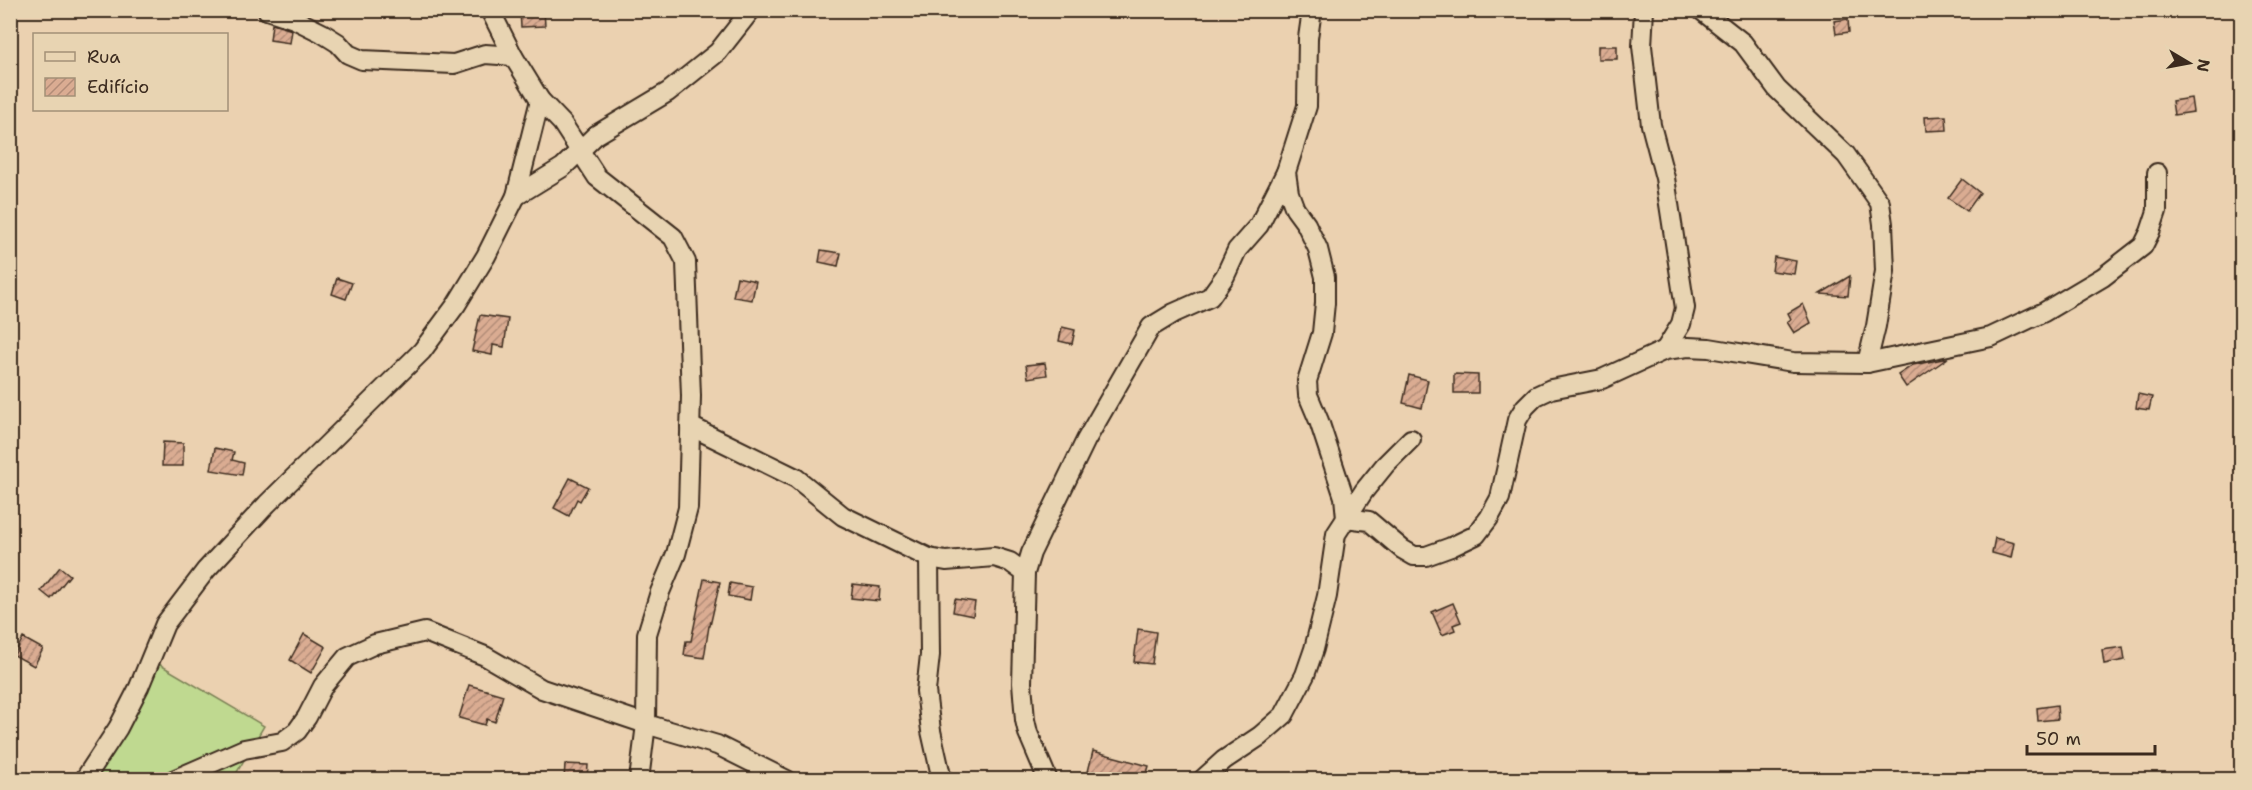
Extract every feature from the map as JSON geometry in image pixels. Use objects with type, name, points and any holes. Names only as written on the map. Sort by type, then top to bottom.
[{"type":"street","points":[[267,10],[294,19],[322,33],[338,43],[348,54],[362,60],[454,64],[485,54],[513,56]]},
{"type":"street","points":[[490,10],[513,56],[540,100],[562,123],[581,149],[597,177],[673,237],[686,262],[691,396],[687,508],[676,554],[660,592],[647,634],[646,724],[639,780]]},
{"type":"street","points":[[516,196],[562,167],[596,135],[668,92],[718,52],[751,10]]},
{"type":"street","points":[[1048,780],[1024,720],[1022,683],[1025,573],[1031,553],[1086,440],[1151,327],[1174,313],[1210,297],[1225,276],[1237,250],[1259,225],[1286,172],[1307,106],[1308,38],[1312,10]]},
{"type":"street","points":[[1644,10],[1642,46],[1651,125],[1665,178],[1686,308],[1681,324],[1665,350]]},
{"type":"street","points":[[1701,10],[1743,43],[1777,89],[1846,155],[1880,203],[1885,271],[1867,363]]},
{"type":"street","points":[[84,780],[118,728],[139,687],[165,624],[206,570],[259,513],[422,351],[456,305],[486,256],[516,196],[540,100]]},
{"type":"street","points":[[1286,172],[1289,193],[1295,209],[1306,224],[1318,249],[1325,277],[1322,333],[1306,381],[1308,395],[1344,497],[1346,518]]},
{"type":"street","points":[[1346,518],[1369,521],[1402,549],[1414,556],[1426,556],[1468,539],[1483,526],[1500,498],[1517,420],[1536,396],[1551,389],[1602,379],[1665,350],[1689,347],[1709,348],[1793,362],[1867,363],[1991,338],[2044,312],[2103,277],[2143,246],[2157,211],[2157,173]]},
{"type":"street","points":[[690,426],[796,477],[843,516],[928,558],[946,561],[994,557],[1010,562],[1025,573]]},
{"type":"street","points":[[1202,780],[1224,760],[1260,736],[1284,715],[1305,675],[1314,649],[1327,597],[1336,534],[1385,465],[1411,439]]},
{"type":"street","points":[[928,558],[930,655],[926,691],[931,731],[942,780]]},
{"type":"street","points":[[172,780],[244,748],[282,742],[297,731],[323,686],[347,657],[375,644],[425,632],[485,656],[542,689],[717,745],[787,780]]},
{"type":"green space","points":[[152,660],[264,726],[233,779],[83,780]]},
{"type":"building","points":[[520,10],[544,10],[545,26],[521,27]]},
{"type":"building","points":[[1848,19],[1849,32],[1836,34],[1834,21]]},
{"type":"building","points":[[272,24],[292,30],[290,43],[270,40]]},
{"type":"building","points":[[1598,46],[1617,46],[1617,59],[1598,59]]},
{"type":"building","points":[[2191,98],[2193,112],[2174,115],[2172,101]]},
{"type":"building","points":[[1946,116],[1947,130],[1926,131],[1925,117]]},
{"type":"building","points":[[1962,179],[1980,193],[1967,211],[1948,198]]},
{"type":"building","points":[[821,250],[841,253],[838,266],[819,262]]},
{"type":"building","points":[[1774,257],[1796,261],[1794,274],[1772,271]]},
{"type":"building","points":[[1850,276],[1848,296],[1820,294]]},
{"type":"building","points":[[737,277],[756,281],[752,300],[733,297]]},
{"type":"building","points":[[337,278],[352,283],[346,299],[332,294]]},
{"type":"building","points":[[1803,304],[1811,323],[1794,333],[1787,322],[1791,319],[1788,313]]},
{"type":"building","points":[[480,315],[508,319],[504,347],[493,345],[492,355],[472,351]]},
{"type":"building","points":[[1062,327],[1075,330],[1072,344],[1059,341]]},
{"type":"building","points":[[1948,358],[1906,387],[1898,375],[1913,365]]},
{"type":"building","points":[[1045,363],[1047,375],[1028,378],[1026,365]]},
{"type":"building","points":[[1454,374],[1478,375],[1478,393],[1454,393]]},
{"type":"building","points":[[1409,375],[1428,380],[1422,408],[1403,403]]},
{"type":"building","points":[[2138,394],[2152,397],[2149,410],[2136,408]]},
{"type":"building","points":[[163,442],[183,443],[183,466],[162,466]]},
{"type":"building","points":[[215,448],[234,452],[232,460],[244,463],[242,475],[211,470]]},
{"type":"building","points":[[570,478],[588,487],[580,501],[577,499],[569,516],[554,508]]},
{"type":"building","points":[[1995,538],[2014,543],[2011,558],[1992,553]]},
{"type":"building","points":[[60,567],[70,575],[51,599],[41,591]]},
{"type":"building","points":[[704,579],[720,582],[704,658],[684,655],[686,641],[691,641]]},
{"type":"building","points":[[730,583],[752,587],[750,600],[728,596]]},
{"type":"building","points":[[853,584],[880,587],[879,601],[851,598]]},
{"type":"building","points":[[955,599],[975,602],[973,616],[953,612]]},
{"type":"building","points":[[1453,603],[1461,622],[1453,625],[1455,630],[1442,635],[1432,612]]},
{"type":"building","points":[[1138,629],[1156,632],[1152,664],[1134,662]]},
{"type":"building","points":[[304,634],[326,647],[311,673],[290,660]]},
{"type":"building","points":[[23,638],[43,649],[34,666],[14,655]]},
{"type":"building","points":[[2123,647],[2125,660],[2104,664],[2102,650]]},
{"type":"building","points":[[469,685],[503,695],[495,722],[487,719],[485,725],[459,718]]},
{"type":"building","points":[[2057,705],[2058,719],[2038,721],[2037,708]]},
{"type":"building","points":[[1093,751],[1149,766],[1145,780],[1101,780],[1087,776]]},
{"type":"building","points":[[565,764],[588,765],[587,780],[564,780]]}]
